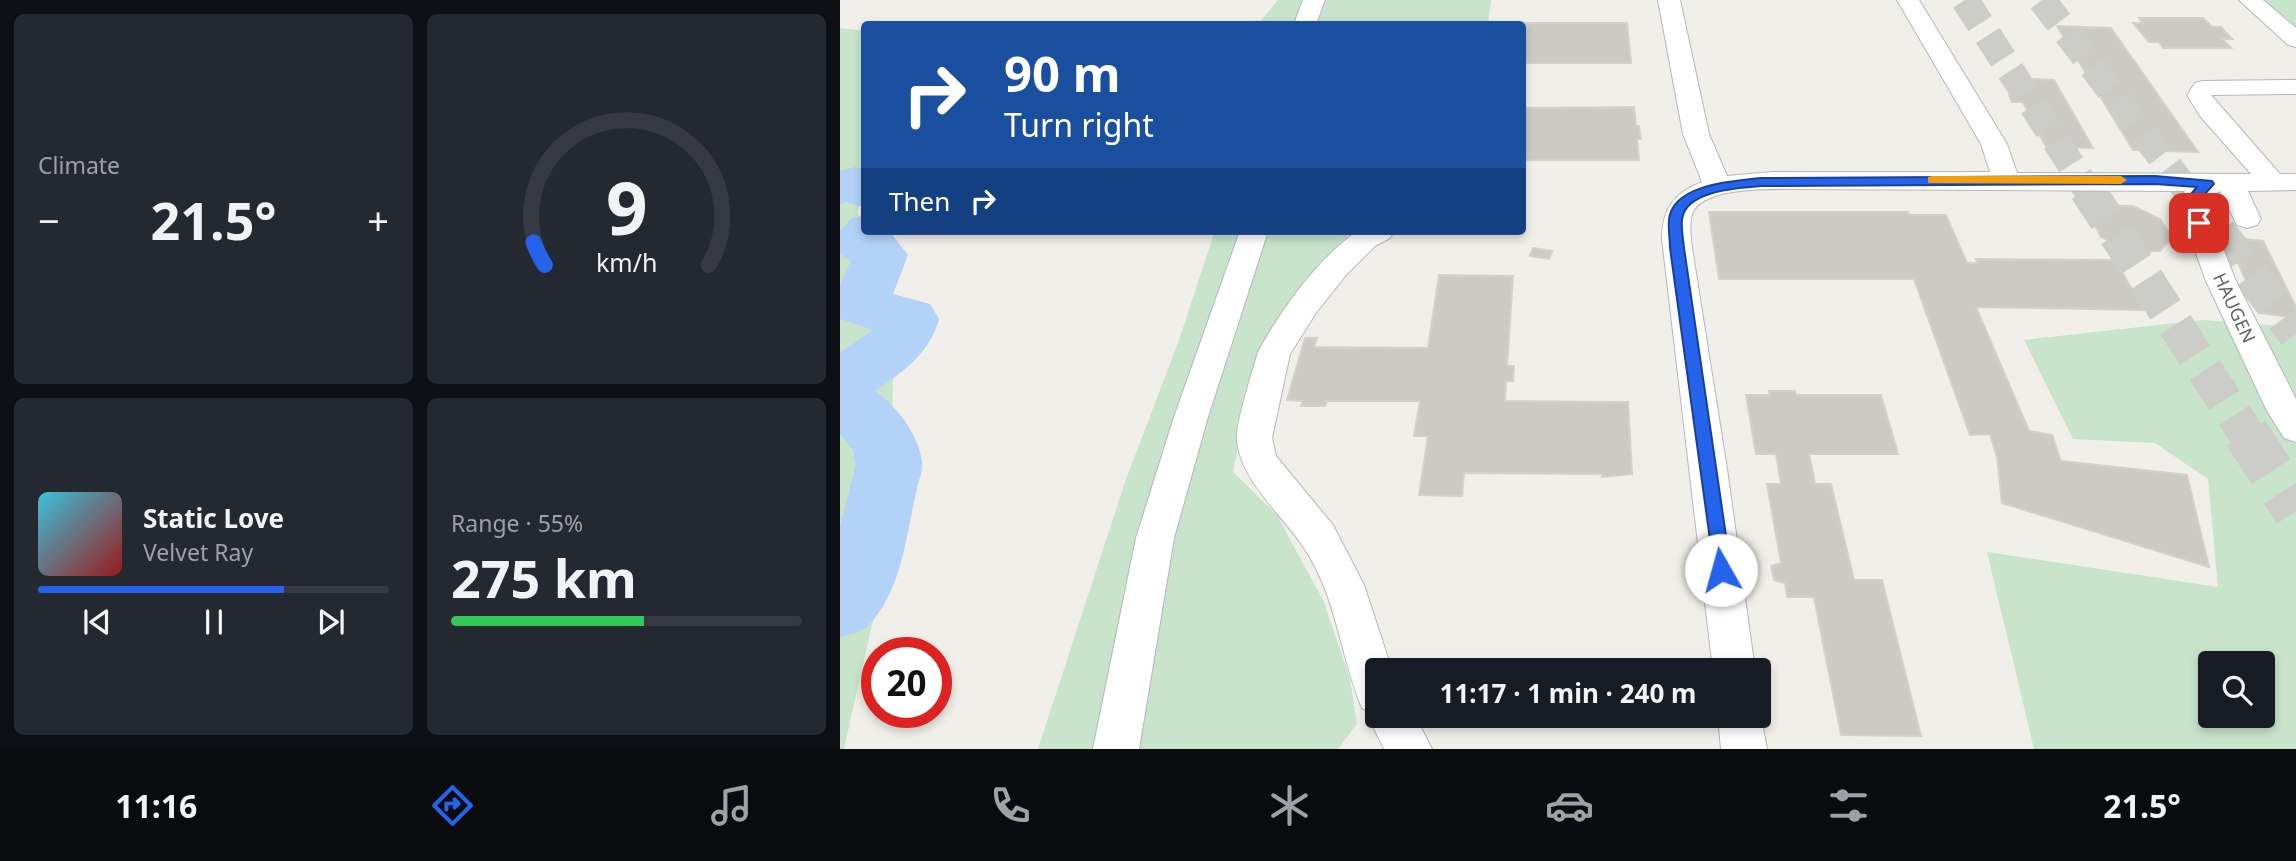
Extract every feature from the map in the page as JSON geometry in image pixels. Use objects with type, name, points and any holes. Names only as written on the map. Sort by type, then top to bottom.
[{"type":"street","points":[[1306,21],[1314,0]]},
{"type":"street","points":[[1669,0],[1696,134],[1717,186]]},
{"type":"street","points":[[1908,0],[1994,144],[2006,179]]},
{"type":"street","points":[[2250,0],[2296,40]]},
{"type":"street","points":[[2284,182],[2209,111],[2199,95],[2203,88],[2296,87]]},
{"type":"street","points":[[1732,658],[1677,248],[1675,218],[1685,202],[1717,186],[1761,182],[2006,179],[2155,180],[2219,184],[2284,182]]},
{"type":"street","points":[[2219,184],[2247,219]]},
{"type":"street","name":"HAUGEN","points":[[2219,184],[2196,195],[2199,223],[2221,281],[2278,400],[2296,428]]},
{"type":"street","points":[[1116,749],[1155,538],[1191,417],[1253,235]]},
{"type":"street","points":[[1367,658],[1350,597],[1319,537],[1260,462],[1254,438],[1274,352],[1305,305],[1335,268],[1372,235]]},
{"type":"street","points":[[1397,728],[1409,749]]},
{"type":"street","points":[[1741,728],[1744,749]]},
{"type":"green space","points":[[1278,0],[1491,0],[1488,21],[1260,21]]},
{"type":"green space","points":[[2257,0],[2296,0],[2296,34]]},
{"type":"green space","points":[[840,28],[861,31],[861,204],[857,211],[861,235],[864,235],[887,317],[893,365],[892,434],[876,607],[869,637],[861,637],[861,674],[844,749],[840,749]]},
{"type":"green space","points":[[1214,235],[1348,235],[1320,263],[1267,336],[1250,387],[1233,472],[1277,515],[1324,602],[1350,679],[1357,724],[1338,749],[1038,749],[1125,482],[1179,340]]},
{"type":"green space","points":[[2203,320],[2296,327],[2296,749],[2034,749],[1987,552],[2218,587],[2208,479],[2155,443],[2073,439],[2024,340]]},
{"type":"building","points":[[2139,18],[2203,18],[2212,27],[2221,27],[2232,39],[2222,39],[2231,48],[2163,48],[2159,42],[2149,42],[2133,23],[2143,23]]},
{"type":"building","points":[[1526,23],[1627,23],[1631,63],[1526,63]]},
{"type":"building","points":[[2057,26],[2111,28],[2198,152],[2133,150]]},
{"type":"building","points":[[2005,78],[2054,80],[2093,148],[2046,147],[2023,102],[2012,102],[2009,95],[2013,94]]},
{"type":"building","points":[[1634,107],[1636,126],[1639,126],[1641,139],[1637,139],[1639,160],[1526,160],[1526,108]]},
{"type":"building","points":[[2103,206],[2133,206],[2160,219],[2172,237],[2160,251],[2131,252],[2101,237],[2091,218]]},
{"type":"building","points":[[1709,212],[1908,212],[1909,215],[1946,215],[1967,263],[1978,263],[1976,259],[2115,260],[2144,310],[1976,307],[2029,431],[2052,435],[2061,461],[2187,475],[2209,567],[2002,503],[1997,457],[1990,434],[1970,435],[1914,279],[1719,279]]},
{"type":"building","points":[[2226,237],[2263,241],[2296,307],[2296,318],[2261,313]]},
{"type":"building","points":[[1533,248],[1552,251],[1549,259],[1530,256]]},
{"type":"building","points":[[1439,275],[1513,276],[1507,366],[1514,366],[1513,381],[1506,381],[1505,401],[1628,402],[1632,474],[1602,477],[1602,474],[1464,473],[1462,496],[1419,495],[1428,436],[1414,436],[1420,401],[1327,401],[1325,406],[1301,406],[1303,401],[1287,400],[1305,338],[1317,338],[1314,347],[1428,348]]},
{"type":"building","points":[[1769,391],[1795,391],[1796,395],[1881,395],[1898,454],[1809,454],[1815,484],[1831,484],[1854,580],[1882,580],[1921,736],[1841,735],[1814,597],[1787,597],[1785,583],[1774,580],[1771,566],[1781,563],[1767,484],[1781,484],[1776,454],[1756,454],[1746,395],[1770,395]]},
{"type":"waterway","points":[[840,188],[855,183],[861,184]]},
{"type":"waterway","points":[[840,384],[892,347],[907,329],[910,319],[861,306],[881,255],[877,250],[861,245],[861,240],[866,235]]},
{"type":"waterway","points":[[840,402],[857,411],[872,426],[883,443],[889,465],[874,534],[864,564],[858,579],[840,603]]},
{"type":"tunnel","points":[[1965,0],[2088,191]]},
{"type":"tunnel","points":[[2042,0],[2187,191]]},
{"type":"tunnel","points":[[2087,189],[2247,435]]},
{"type":"tunnel","points":[[2186,189],[2296,334]]},
{"type":"tunnel","points":[[2246,433],[2296,511]]},
{"type":"slow traffic","points":[[1932,180],[2121,180]]},
{"type":"route","points":[[1721,570],[1677,248],[1675,218],[1685,202],[1698,193],[1717,186],[1761,182],[2155,180],[2208,184],[2196,195],[2199,223]]}]
